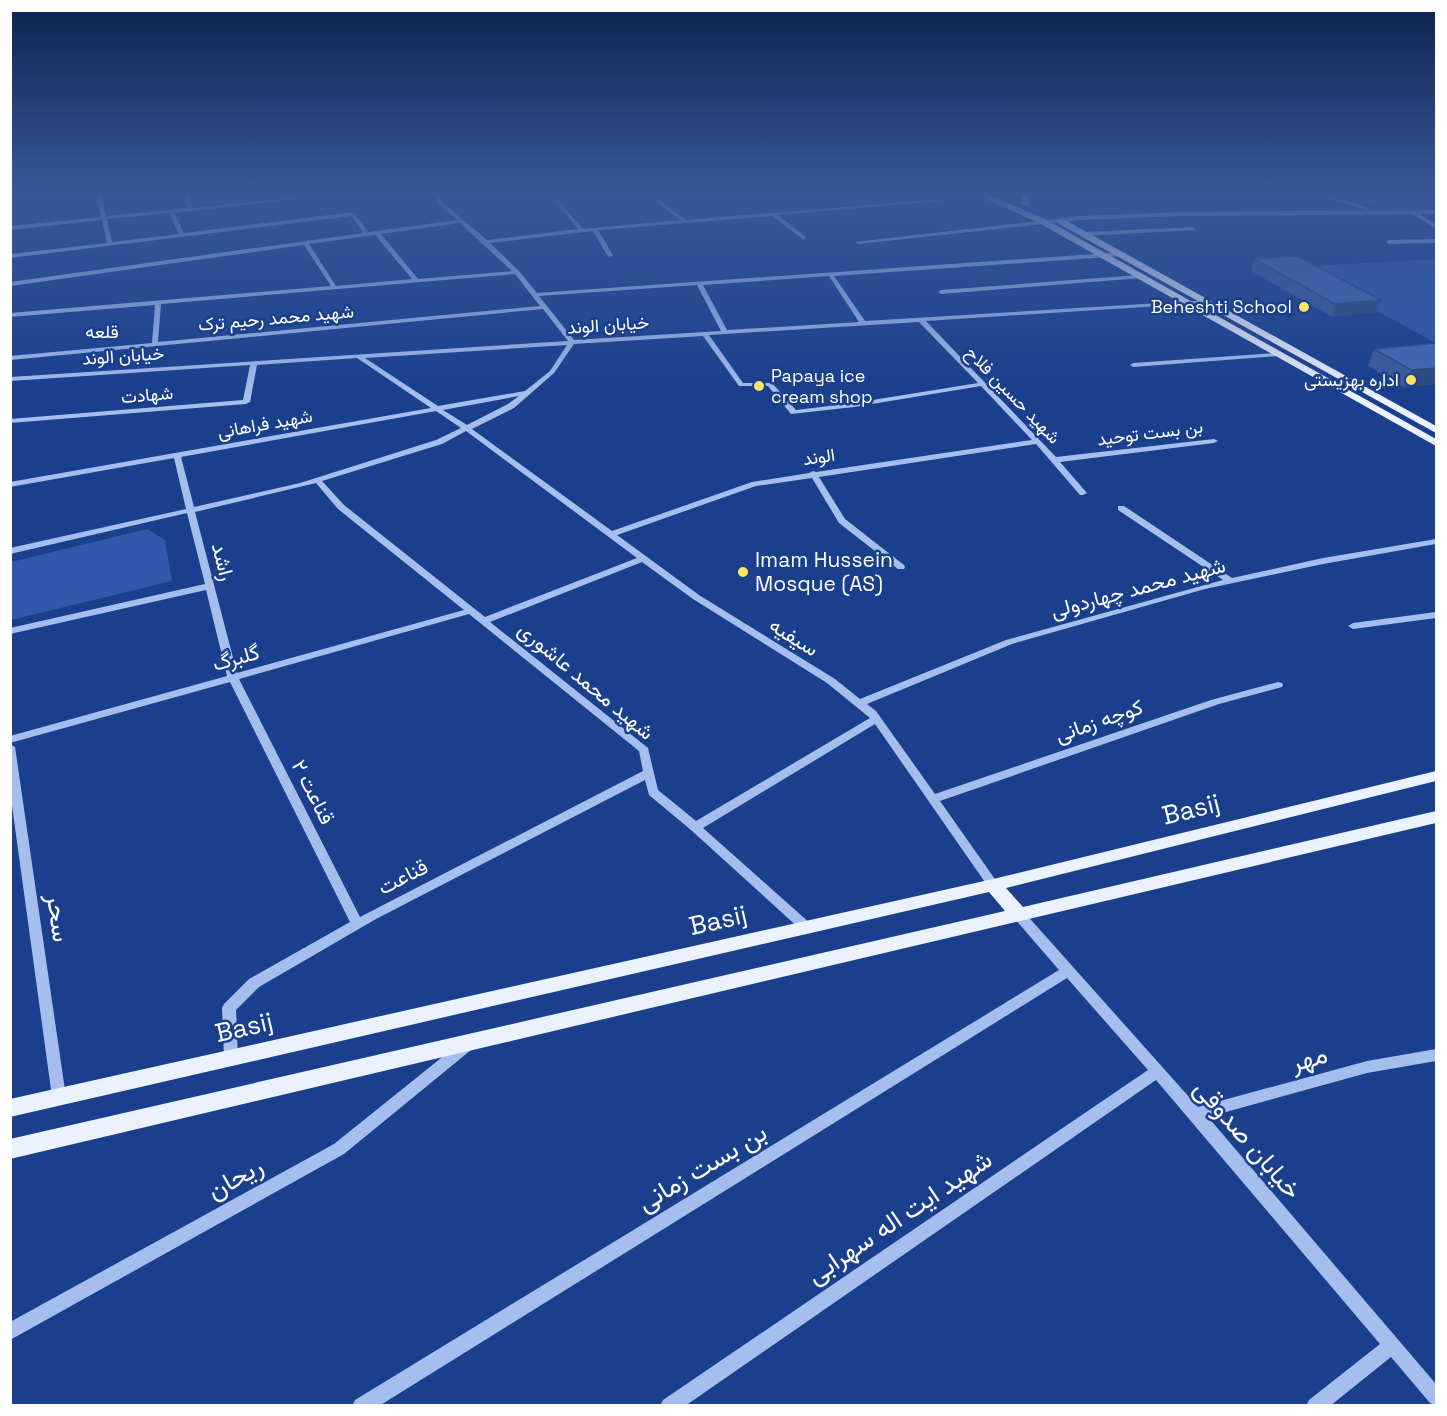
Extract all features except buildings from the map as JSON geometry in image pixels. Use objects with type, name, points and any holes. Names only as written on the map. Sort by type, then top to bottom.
[{"type":"main road","points":[[1110,261],[1437,443]]},
{"type":"main road","points":[[1136,261],[1437,430]]},
{"type":"main road","name":"Basij","points":[[10,1108],[993,885],[1437,776]]},
{"type":"main road","points":[[10,1149],[1437,817]]},
{"type":"main road","points":[[993,885],[1019,915]]},
{"type":"street","points":[[10,284],[175,261]]},
{"type":"street","points":[[317,261],[334,288]]},
{"type":"street","points":[[400,261],[417,281]]},
{"type":"street","points":[[10,551],[317,480],[439,442],[511,406],[552,372],[572,342],[517,272],[506,261]]},
{"type":"street","points":[[534,295],[1025,261]]},
{"type":"street","points":[[10,315],[517,272]]},
{"type":"street","points":[[830,274],[863,323]]},
{"type":"street","points":[[941,292],[1139,277]]},
{"type":"street","points":[[699,283],[725,332]]},
{"type":"street","name":"خیابان الوند","points":[[10,379],[1207,301]]},
{"type":"street","points":[[155,345],[158,303]]},
{"type":"street","name":"شهید محمد رحیم ترک","points":[[10,358],[545,307]]},
{"type":"street","name":"شهید حسین فلاح","points":[[920,319],[1038,441],[1083,493]]},
{"type":"street","points":[[704,333],[741,386],[770,384],[794,412],[854,405],[982,384]]},
{"type":"street","points":[[1133,365],[1277,355]]},
{"type":"street","name":"سیفیه","points":[[358,356],[466,428],[522,472],[696,597],[831,681],[860,703],[876,719],[993,885]]},
{"type":"street","name":"شهادت","points":[[10,421],[246,402],[254,363]]},
{"type":"street","name":"شهید فراهانی","points":[[10,485],[525,393]]},
{"type":"street","points":[[1426,438],[1437,436]]},
{"type":"street","name":"الوند","points":[[611,534],[755,484],[813,473],[1038,441]]},
{"type":"street","name":"بن بست توحید","points":[[1054,460],[1214,441]]},
{"type":"street","name":"راشد","points":[[177,455],[233,678]]},
{"type":"street","points":[[813,473],[842,521],[901,567]]},
{"type":"street","name":"شهید محمد عاشوری","points":[[317,480],[341,507],[644,750],[653,792],[806,927]]},
{"type":"street","points":[[1121,508],[1231,581]]},
{"type":"street","name":"شهید محمد چهاردولی","points":[[860,703],[1010,642],[1203,586],[1323,561],[1437,542]]},
{"type":"street","points":[[484,621],[644,558]]},
{"type":"street","points":[[10,632],[210,585]]},
{"type":"street","name":"گلبرگ","points":[[10,740],[471,611]]},
{"type":"street","points":[[1353,626],[1437,615]]},
{"type":"street","name":"قناعت ۲","points":[[233,678],[357,924]]},
{"type":"street","name":"کوچه زمانی","points":[[933,799],[1215,702],[1278,685]]},
{"type":"street","points":[[695,827],[876,719]]},
{"type":"street","name":"سحر","points":[[10,747],[59,1097]]},
{"type":"street","name":"قناعت","points":[[231,1058],[229,1008],[254,983],[357,924],[649,773]]},
{"type":"street","name":"خیابان صدوقی","points":[[1019,915],[1196,1114],[1437,1397]]},
{"type":"street","name":"بن بست زمانی","points":[[361,1406],[1068,971]]},
{"type":"street","name":"ریحان","points":[[10,1332],[339,1149],[468,1044]]},
{"type":"street","name":"مهر","points":[[1196,1114],[1367,1066],[1437,1055]]},
{"type":"street","name":"شهید ایت اله سهرابی","points":[[669,1406],[1158,1071]]},
{"type":"street","points":[[1315,1406],[1392,1345]]},
{"type":"shaded area","points":[[1436,261],[1436,343],[1295,267]]},
{"type":"shaded area","points":[[147,529],[165,540],[172,581],[11,620],[11,562]]},
{"type":"place","name":"Beheshti School","points":[[1304,307]]},
{"type":"place","name":"اداره بهزیستی","points":[[1411,380]]},
{"type":"place","name":"Papaya ice cream shop","points":[[759,386]]},
{"type":"place","name":"Imam Hussein Mosque (AS)","points":[[743,572]]},
{"type":"district","name":"قلعه","points":[[102,332]]}]
